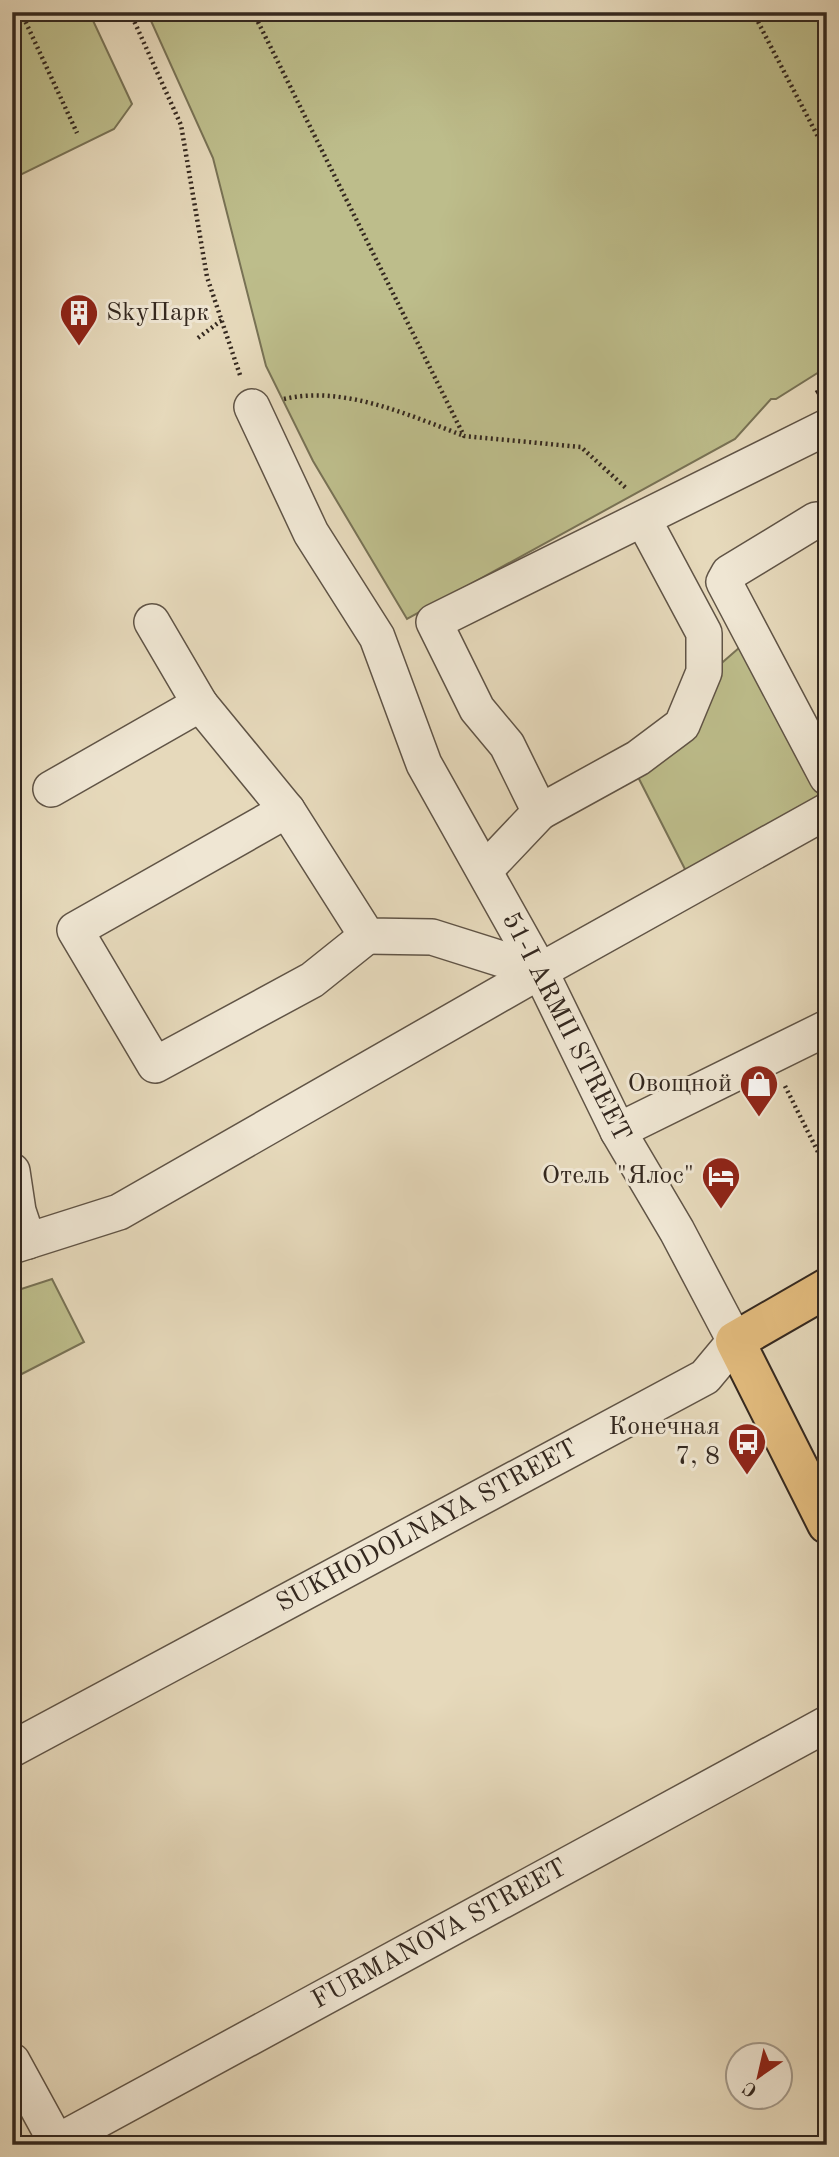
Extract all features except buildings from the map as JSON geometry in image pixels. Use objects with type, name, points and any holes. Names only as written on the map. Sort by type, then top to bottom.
[{"type":"main road","name":"SUKHODOLNAYA STREET","points":[[735,1340],[827,1288]]},
{"type":"main road","name":"51-I ARMII STREET","points":[[735,1340],[815,1471],[827,1524]]},
{"type":"street","name":"51-I ARMII STREET","points":[[251,407],[311,533],[377,637],[424,764],[540,971],[618,1131],[677,1231],[735,1340]]},
{"type":"street","points":[[540,811],[508,745],[477,709],[434,622],[637,508],[827,427]]},
{"type":"street","points":[[485,870],[540,811],[638,758],[682,725],[704,671],[705,633],[637,508]]},
{"type":"street","points":[[827,521],[816,520],[729,573],[724,582],[827,777]]},
{"type":"street","points":[[152,622],[200,704],[287,810],[367,936]]},
{"type":"street","points":[[51,789],[200,704]]},
{"type":"street","points":[[287,810],[75,930],[155,1065],[312,980],[367,936],[432,937],[540,971]]},
{"type":"street","points":[[12,1171],[20,1244],[119,1212],[540,971],[827,811]]},
{"type":"street","points":[[618,1131],[827,1028]]},
{"type":"street","name":"SUKHODOLNAYA STREET","points":[[12,1749],[705,1377],[735,1340]]},
{"type":"street","name":"FURMANOVA STREET","points":[[56,2144],[827,1724]]},
{"type":"street","points":[[12,2061],[56,2144]]},
{"type":"path","points":[[21,12],[77,133]]},
{"type":"path","points":[[130,12],[181,125],[207,277],[251,407],[308,393],[357,400],[464,436],[581,447],[627,487],[637,508]]},
{"type":"path","points":[[253,12],[464,436]]},
{"type":"path","points":[[753,12],[827,154]]},
{"type":"path","points":[[198,338],[222,320]]},
{"type":"path","points":[[770,1055],[827,1170]]},
{"type":"green space","points":[[12,12],[89,12],[132,104],[114,129],[12,179]]},
{"type":"green space","points":[[147,12],[827,12],[827,367],[776,399],[771,399],[735,439],[407,619],[313,461],[266,366],[213,158]]},
{"type":"green space","points":[[748,640],[827,800],[690,879],[635,771],[716,668]]},
{"type":"green space","points":[[52,1279],[84,1342],[12,1379],[12,1292]]},
{"type":"place","name":"SkyПарк","points":[[79,347]]},
{"type":"place","name":"Овощной","points":[[759,1118]]},
{"type":"place","name":"Отель \"Ялос\"","points":[[721,1210]]},
{"type":"place","name":"Конечная 7, 8","points":[[747,1476]]}]
